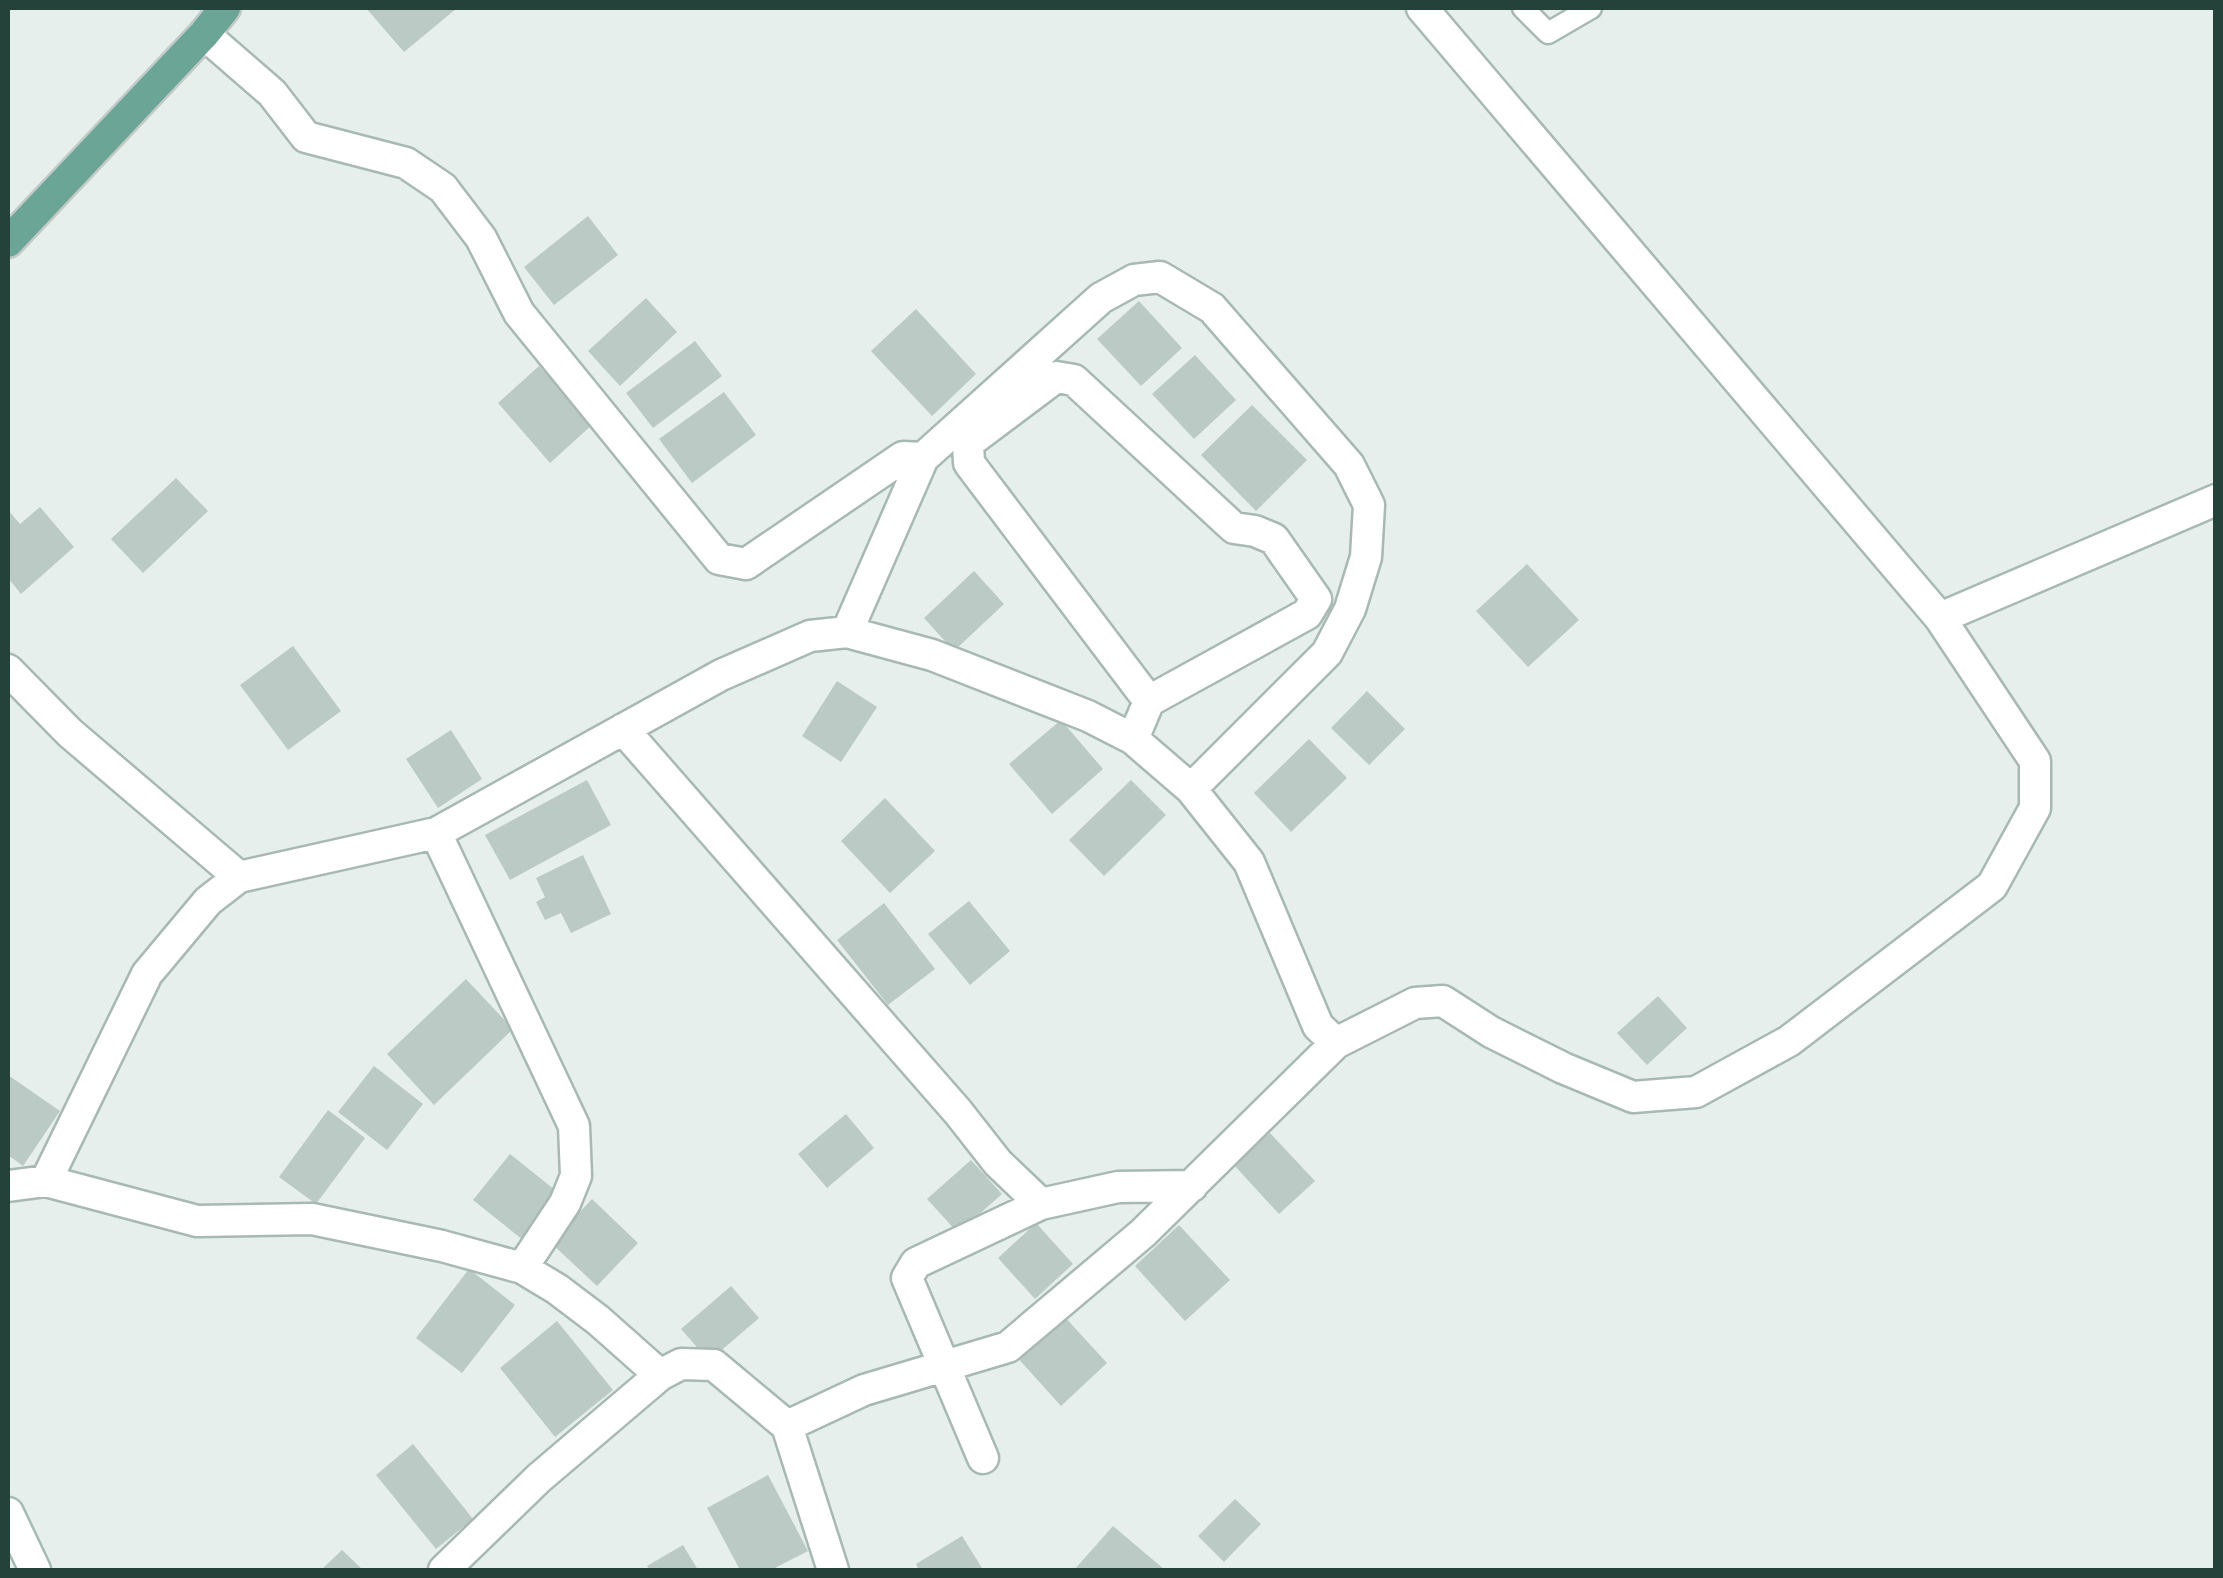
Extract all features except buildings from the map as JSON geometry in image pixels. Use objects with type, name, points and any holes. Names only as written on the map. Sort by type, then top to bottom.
[{"type":"main road","points":[[8,242],[225,8]]},
{"type":"street","points":[[787,1426],[864,1390],[1008,1347],[1143,1233],[1336,1043],[1415,1003],[1442,1001],[1506,1040],[1633,1097],[1696,1092],[1790,1041],[1992,886],[2035,808],[2035,761],[1940,618],[1422,8]]},
{"type":"street","points":[[204,34],[272,93],[306,137],[406,163],[443,188],[481,238],[520,313],[720,559],[746,564],[903,457],[922,458]]},
{"type":"street","points":[[847,632],[922,458],[1101,298],[1134,280],[1160,276],[1212,308],[1349,465],[1368,506],[1366,557],[1350,609],[1327,653],[1191,789]]},
{"type":"street","points":[[1133,739],[1149,701],[1307,614],[1316,600],[1274,539],[1255,530],[1234,528],[1074,380],[1056,377],[968,443],[969,463],[1149,701]]},
{"type":"street","points":[[1940,618],[2216,500]]},
{"type":"street","points":[[46,1181],[147,974],[208,901],[239,877],[436,833],[720,675],[810,636],[847,632],[932,655],[986,675],[1088,716],[1133,739],[1191,789],[1249,862],[1318,1026],[1336,1043]]},
{"type":"street","points":[[8,670],[70,732],[239,877]]},
{"type":"street","points":[[623,729],[958,1112],[998,1163],[1041,1204]]},
{"type":"street","points":[[436,833],[574,1126],[576,1176],[565,1203],[522,1268]]},
{"type":"street","points":[[8,1186],[46,1181],[197,1221],[312,1219],[442,1246],[522,1268],[598,1320],[660,1375]]},
{"type":"street","points":[[983,1458],[907,1278],[916,1263],[1041,1204],[1118,1187],[1192,1186]]},
{"type":"street","points":[[444,1570],[539,1478],[660,1375],[682,1364],[714,1365],[787,1426],[833,1570]]},
{"type":"street","points":[[8,1513],[35,1570]]},
{"type":"lane","points":[[1523,8],[1548,32],[1591,8]]}]
